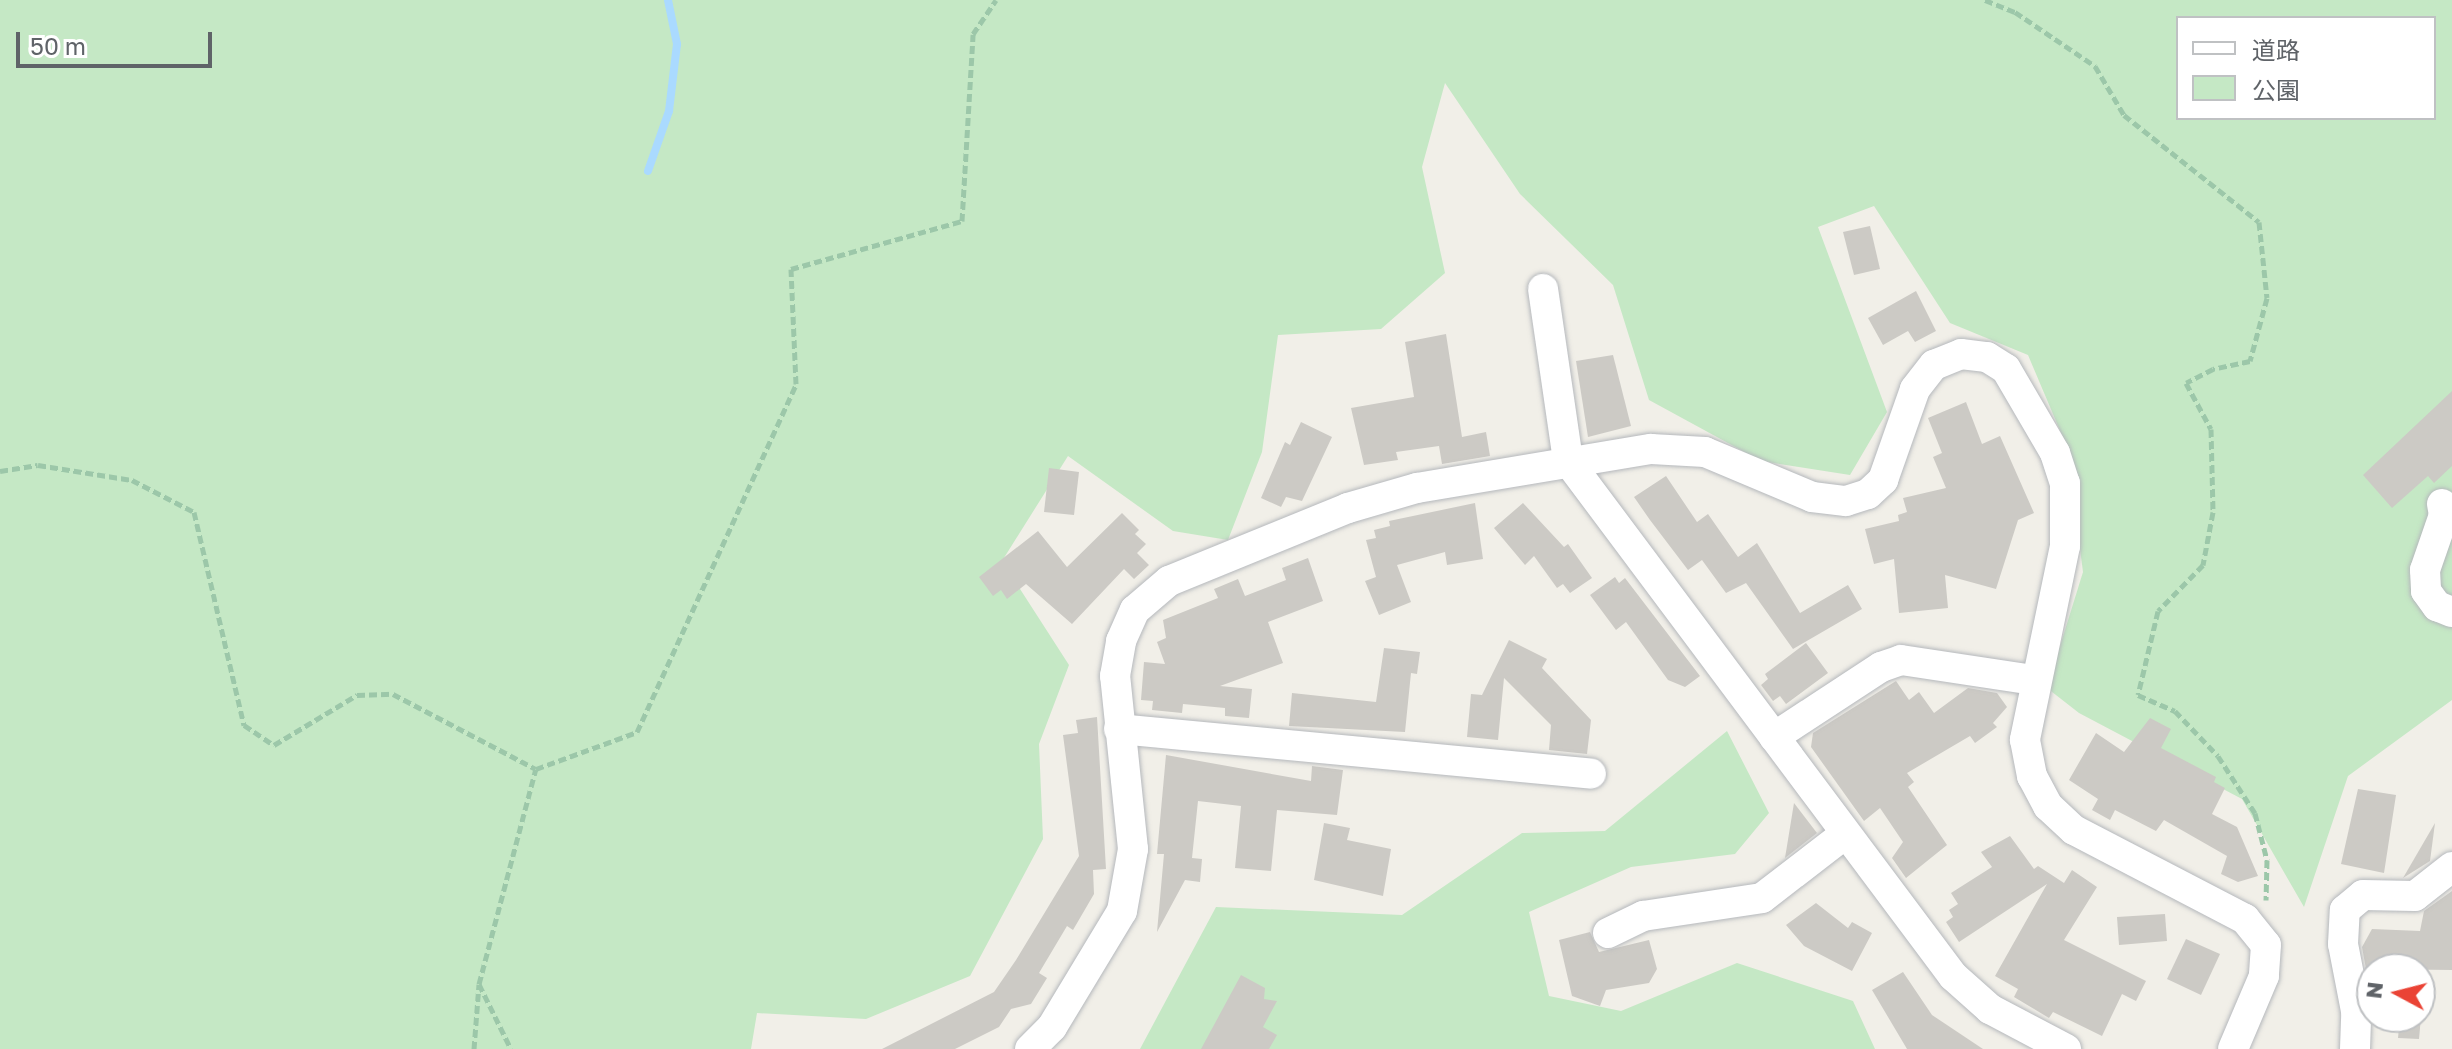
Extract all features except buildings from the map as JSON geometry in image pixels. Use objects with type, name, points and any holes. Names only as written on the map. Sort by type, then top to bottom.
[{"type":"street","points":[[1543,289],[1568,461],[1953,976],[1990,1009],[2066,1049]]},
{"type":"street","points":[[1030,1049],[1052,1027],[1122,911],[1133,849],[1115,676],[1121,641],[1135,610],[1169,581],[1348,508],[1417,488],[1568,461],[1677,448],[1705,452],[1812,497],[1846,501],[1868,494],[1883,480],[1915,389],[1934,365],[1961,354],[1987,357],[2006,369],[2055,453],[2065,483],[2065,546],[2034,680],[2025,740],[2032,776],[2048,806],[2074,830],[2245,919],[2266,945],[2264,976],[2233,1049]]},
{"type":"street","points":[[2442,504],[2444,515],[2425,570],[2426,591],[2437,606],[2452,612]]},
{"type":"street","points":[[1774,737],[1881,667],[1901,660],[2034,680]]},
{"type":"street","points":[[1119,729],[1591,774]]},
{"type":"street","points":[[1608,933],[1643,916],[1762,898],[1845,834]]},
{"type":"street","points":[[2362,1048],[2343,944],[2345,910],[2363,895],[2415,896],[2451,869]]},
{"type":"path","points":[[0,471],[38,465],[132,480],[194,512],[244,725],[274,745],[357,695],[393,694],[536,769],[637,732],[796,384],[791,269],[962,221],[973,34],[996,0]]},
{"type":"path","points":[[1985,0],[2015,12],[2095,66],[2124,115],[2259,222],[2267,298],[2250,361],[2213,369],[2186,383],[2211,429],[2213,512],[2203,565],[2158,611],[2138,695],[2175,711],[2218,756],[2255,813],[2267,860],[2266,945]]},
{"type":"path","points":[[474,1049],[479,984],[536,769]]},
{"type":"path","points":[[479,984],[511,1049]]},
{"type":"green space","points":[[0,0],[2452,0],[2452,700],[2348,776],[2304,907],[2242,799],[2079,713],[2047,688],[2083,572],[2067,447],[2028,355],[1950,323],[1874,206],[1818,227],[1887,412],[1850,475],[1761,461],[1649,400],[1613,285],[1520,194],[1445,83],[1422,167],[1445,273],[1381,329],[1278,335],[1262,452],[1228,540],[1173,531],[1068,456],[1002,561],[1069,665],[1039,744],[1043,839],[970,976],[866,1019],[757,1013],[751,1049],[0,1049]]},
{"type":"green space","points":[[1727,731],[1769,813],[1735,854],[1631,867],[1529,912],[1549,996],[1621,1011],[1737,963],[1853,1001],[1875,1049],[1140,1049],[1216,907],[1402,915],[1522,833],[1605,831]]},
{"type":"waterway","points":[[648,171],[669,111],[677,44],[668,0]]}]
